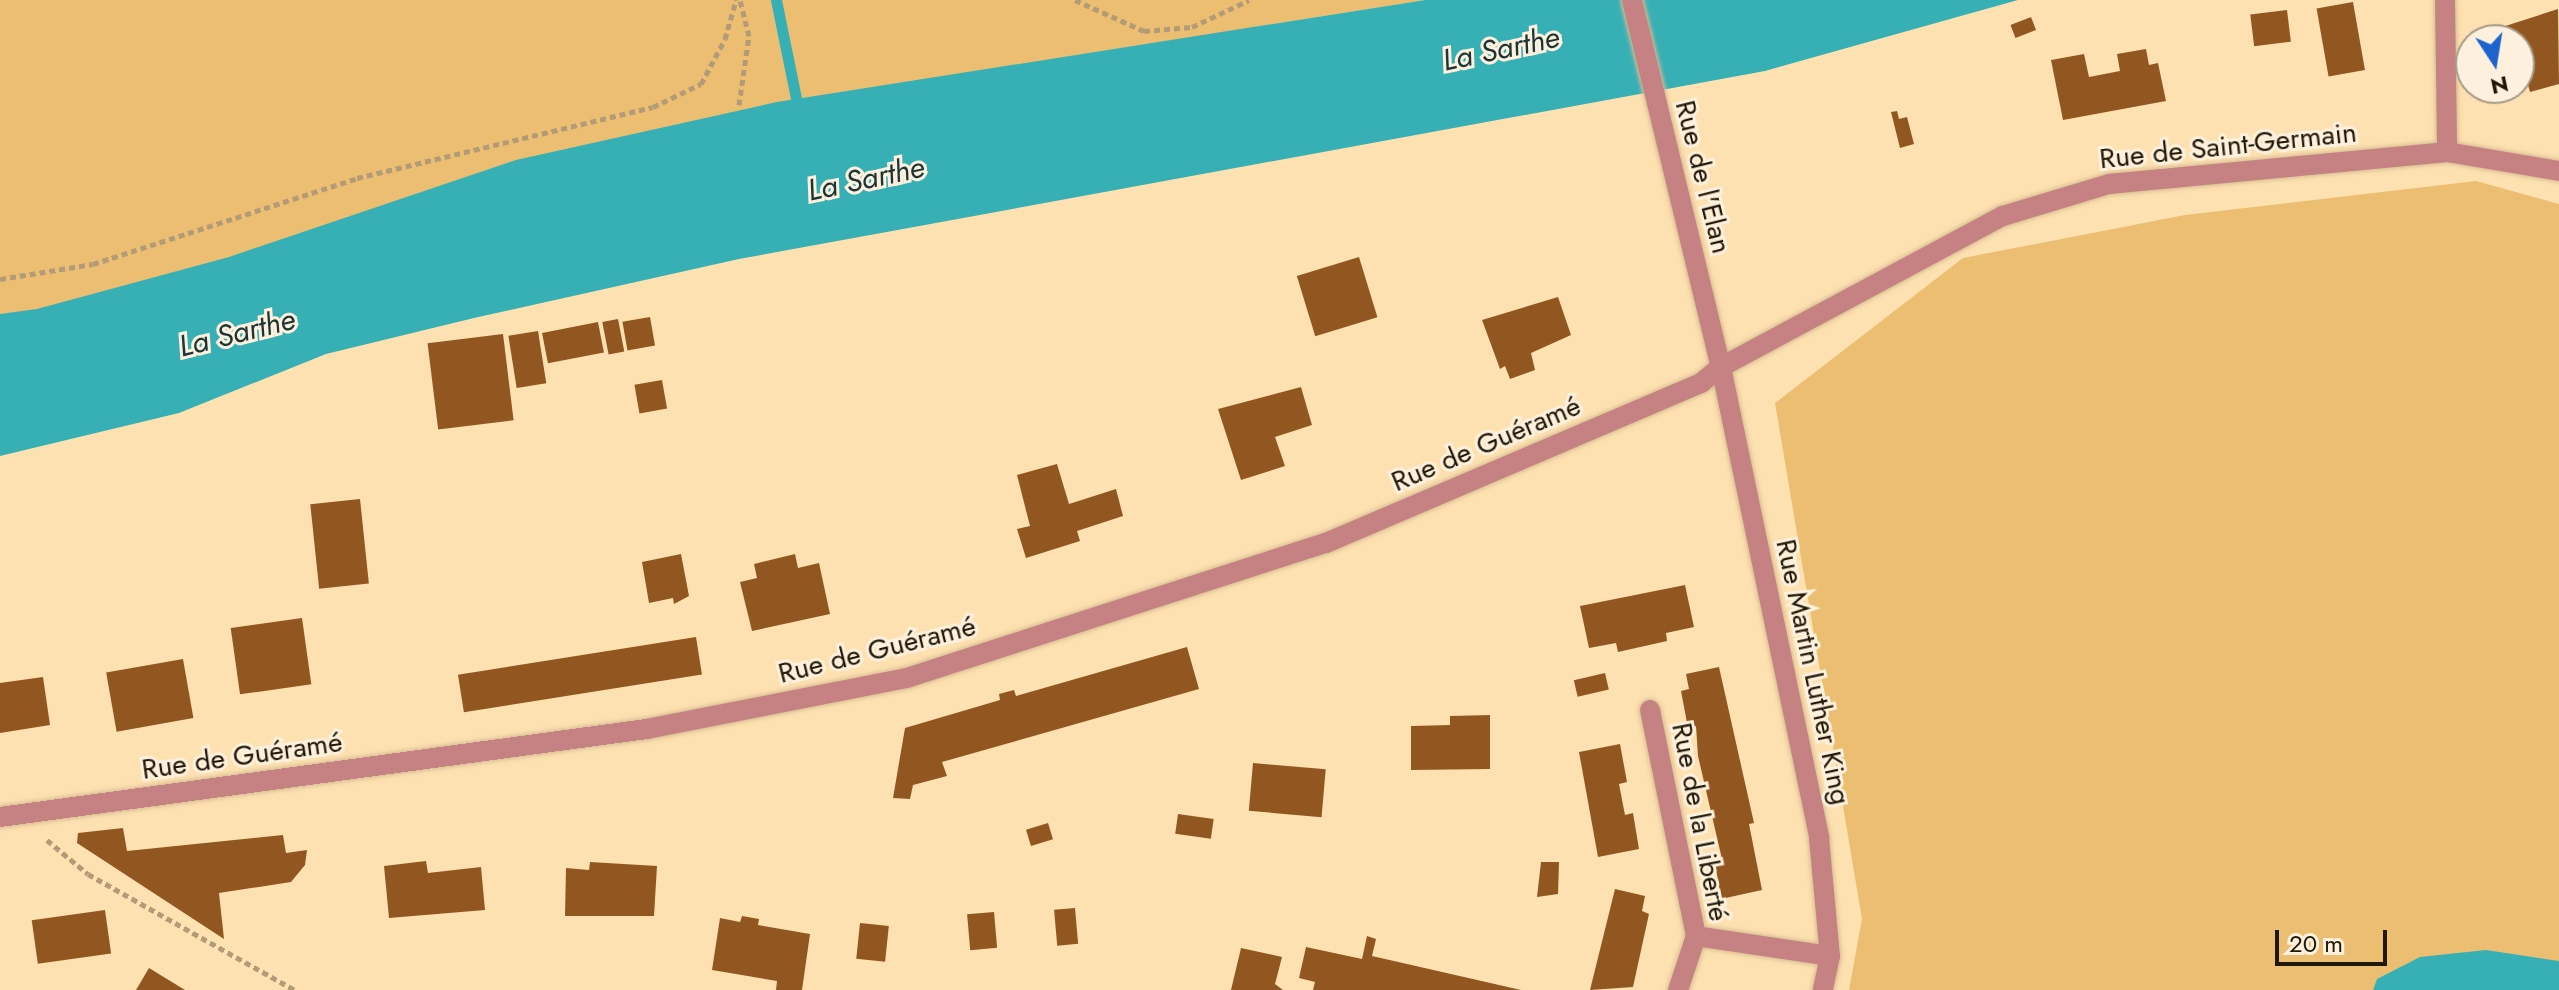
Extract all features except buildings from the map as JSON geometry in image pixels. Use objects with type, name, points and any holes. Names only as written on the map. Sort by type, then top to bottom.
[{"type":"street","name":"Rue de l'Elan","points":[[1632,0],[1721,367]]},
{"type":"street","points":[[2445,0],[2447,152]]},
{"type":"street","name":"Rue de Saint-Germain","points":[[1721,367],[2003,216],[2094,188],[2447,152],[2559,171]]},
{"type":"street","name":"Rue de Guéramé","points":[[6,816],[647,729],[907,678],[1326,543],[1701,383],[1721,367]]},
{"type":"street","name":"Rue Martin Luther King","points":[[1721,367],[1819,838],[1830,956],[1823,990]]},
{"type":"street","name":"Rue de la Liberté","points":[[1650,710],[1696,936],[1678,990]]},
{"type":"street","points":[[1696,936],[1830,956]]},
{"type":"path","points":[[738,0],[749,36],[739,105]]},
{"type":"path","points":[[0,279],[93,264],[357,178],[666,102],[701,84],[725,39],[738,0]]},
{"type":"path","points":[[1075,0],[1144,31],[1192,27],[1249,0]]},
{"type":"path","points":[[6,816],[88,874],[295,990]]},
{"type":"shaded area","points":[[0,0],[1425,0],[807,99],[0,355]]},
{"type":"shaded area","points":[[2476,181],[2559,204],[2559,990],[1849,990],[1862,919],[1775,403],[1963,258],[2185,215]]},
{"type":"water","name":"La Sarthe","points":[[1425,0],[2018,0],[1765,71],[739,259],[474,318],[326,354],[179,413],[0,456],[0,314],[37,309],[229,257],[516,160],[777,102]]},
{"type":"water","points":[[2486,950],[2559,961],[2559,990],[2373,990],[2377,979],[2420,957]]},
{"type":"waterway","points":[[776,0],[799,113]]}]
